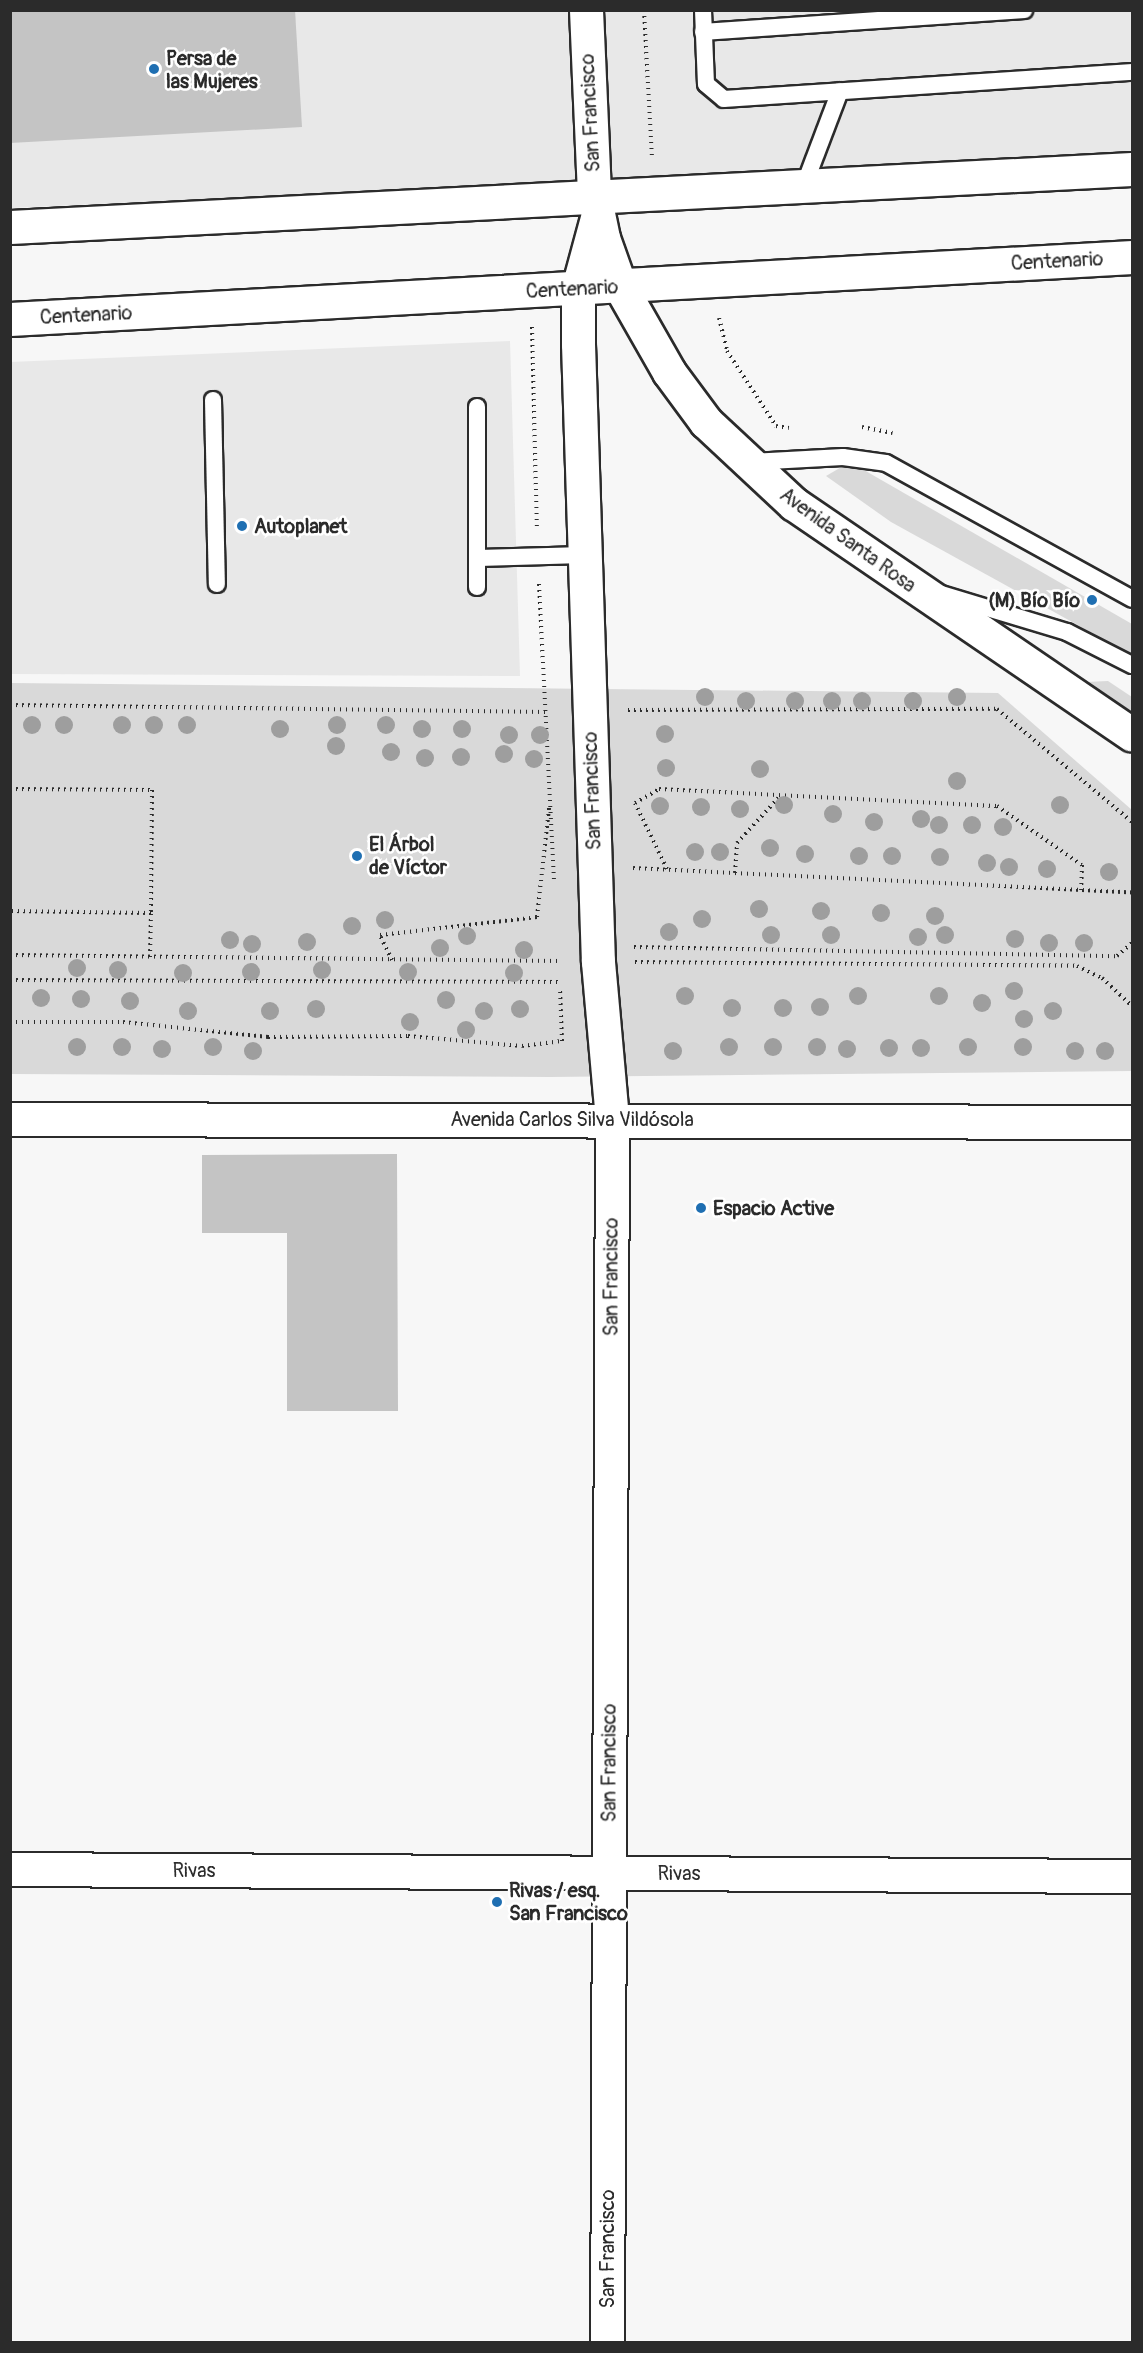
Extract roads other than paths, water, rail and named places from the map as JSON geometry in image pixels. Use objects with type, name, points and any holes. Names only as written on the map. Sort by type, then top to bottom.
[{"type":"street","name":"San Francisco","points":[[585,10],[596,204],[620,286]]},
{"type":"street","points":[[10,227],[596,204],[805,183],[1132,169]]},
{"type":"street","name":"San Francisco","points":[[596,204],[578,288],[584,555],[598,962],[612,1119],[607,2343]]},
{"type":"street","name":"Centenario","points":[[10,319],[1132,257]]},
{"type":"street","name":"Avenida Santa Rosa","points":[[620,286],[669,372],[747,462],[795,504],[911,586],[1132,735]]},
{"type":"street","name":"Avenida Carlos Silva Vildósola","points":[[10,1119],[1132,1122]]},
{"type":"street","name":"Rivas","points":[[10,1869],[1132,1876]]},
{"type":"lane","points":[[703,10],[706,84],[712,94],[724,99],[1132,72]]},
{"type":"lane","points":[[703,32],[1024,10]]},
{"type":"lane","points":[[805,183],[840,92]]},
{"type":"lane","points":[[213,400],[217,584]]},
{"type":"lane","points":[[477,407],[477,587]]},
{"type":"lane","points":[[747,462],[843,457],[886,463],[1132,599]]},
{"type":"lane","points":[[478,558],[584,555]]},
{"type":"lane","points":[[911,586],[1067,632],[1132,665]]},
{"type":"place","name":"Persa de las Mujeres","points":[[154,69]]},
{"type":"place","name":"Autoplanet","points":[[242,526]]},
{"type":"place","name":"(M) Bío Bío","points":[[1092,600]]},
{"type":"place","name":"El Árbol de Víctor","points":[[357,856]]},
{"type":"place","name":"Espacio Active","points":[[701,1208]]},
{"type":"place","name":"Rivas / esq. San Francisco","points":[[497,1902]]}]
